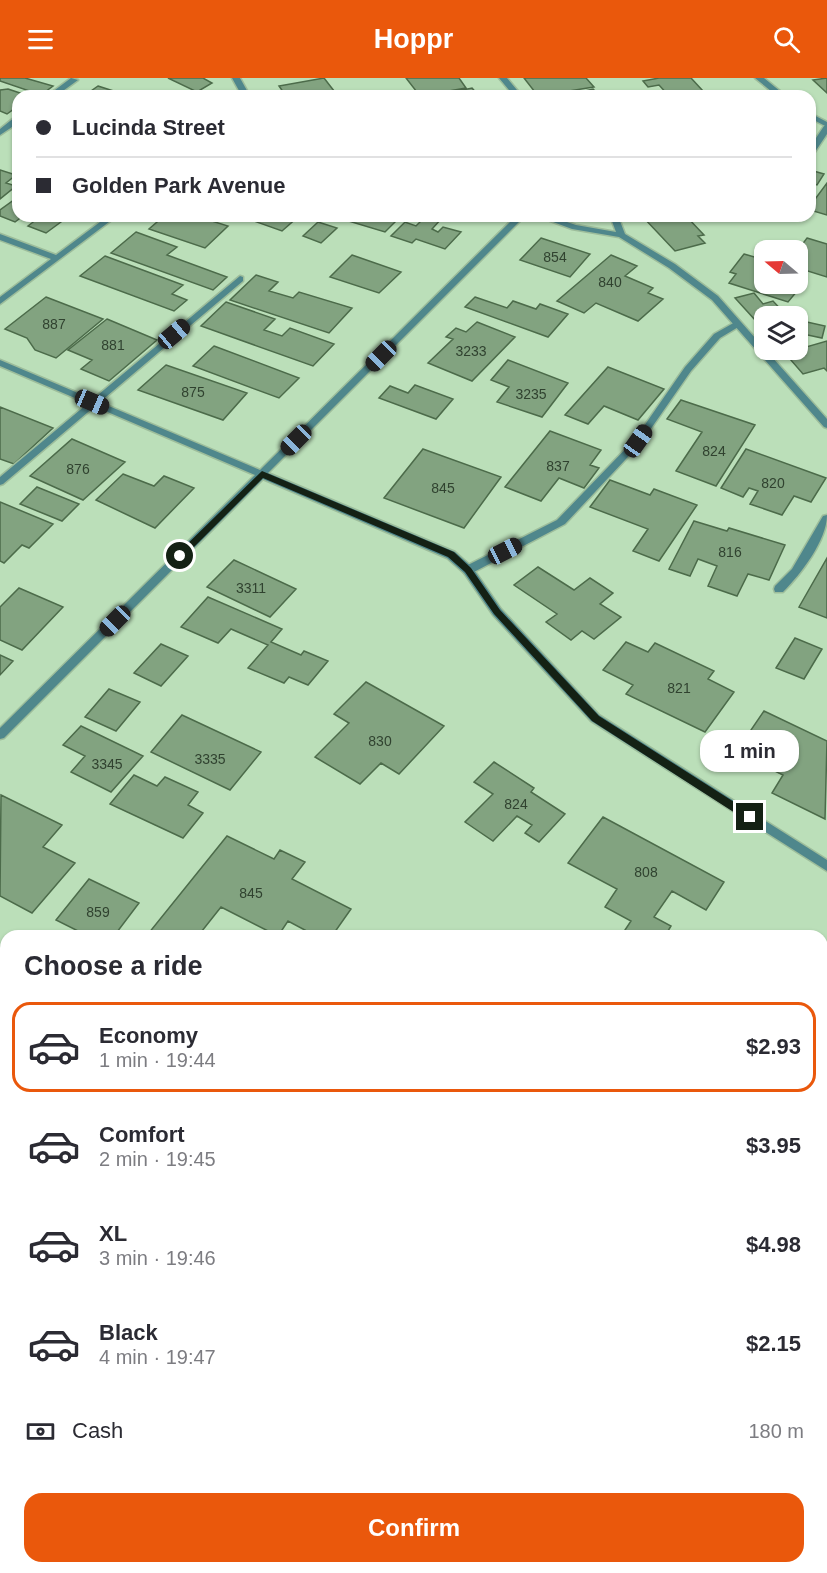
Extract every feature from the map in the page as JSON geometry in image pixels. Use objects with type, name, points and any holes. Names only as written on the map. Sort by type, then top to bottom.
[{"type":"street","points":[[503,78],[513,90]]},
{"type":"street","points":[[759,78],[774,90]]},
{"type":"street","points":[[60,90],[74,80]]},
{"type":"street","points":[[816,144],[827,127]]},
{"type":"street","points":[[0,301],[105,222]]},
{"type":"street","points":[[0,735],[515,222]]},
{"type":"street","points":[[560,222],[621,235],[672,266],[715,298],[827,426]]},
{"type":"street","points":[[616,222],[621,235]]},
{"type":"street","points":[[0,237],[57,258]]},
{"type":"street","points":[[0,482],[240,279]]},
{"type":"street","points":[[468,570],[561,522],[638,441],[702,352],[717,336],[737,324]]},
{"type":"street","points":[[0,363],[451,555],[468,570],[497,612],[596,718],[827,866]]},
{"type":"street","points":[[779,589],[796,572],[827,518]]},
{"type":"building","points":[[0,78],[25,78],[53,86],[48,90],[26,90],[0,81]]},
{"type":"building","points":[[168,78],[203,78],[212,83],[200,90],[193,90]]},
{"type":"building","points":[[324,78],[333,90],[282,90],[279,86]]},
{"type":"building","points":[[406,78],[459,78],[466,88],[454,90],[415,90]]},
{"type":"building","points":[[524,78],[586,78],[594,87],[575,90],[533,90]]},
{"type":"building","points":[[659,78],[691,78],[702,90],[664,90],[659,85],[648,87],[643,81]]},
{"type":"building","points":[[827,78],[827,93],[813,80]]},
{"type":"building","points":[[98,86],[110,90],[92,90]]},
{"type":"building","points":[[0,90],[12,90],[12,110],[7,114],[0,111]]},
{"type":"building","points":[[0,170],[12,174],[12,178],[6,183],[12,185],[12,189],[0,199]]},
{"type":"building","points":[[816,172],[824,174],[816,185]]},
{"type":"building","points":[[827,183],[827,215],[816,212],[816,198]]},
{"type":"building","points":[[12,201],[12,221],[0,216],[0,210]]},
{"type":"building","points":[[33,222],[61,222],[46,233],[28,226]]},
{"type":"building","points":[[157,222],[215,222],[228,226],[205,248],[149,229]]},
{"type":"building","points":[[257,222],[292,222],[282,231]]},
{"type":"building","points":[[318,222],[337,228],[321,243],[303,236]]},
{"type":"building","points":[[352,222],[395,222],[385,232]]},
{"type":"building","points":[[405,222],[416,226],[420,222],[438,222],[432,229],[438,232],[443,227],[461,232],[445,249],[416,239],[412,243],[391,236]]},
{"type":"building","points":[[648,222],[692,222],[704,235],[698,236],[705,243],[675,251]]},
{"type":"building","points":[[136,232],[177,247],[167,255],[227,277],[213,290],[111,253]]},
{"type":"building","points":[[541,238],[590,254],[570,277],[520,260]]},
{"type":"building","points":[[807,238],[827,244],[827,277],[808,271],[808,240],[806,240]]},
{"type":"building","points":[[744,254],[754,257],[754,291],[729,283],[736,274],[730,272]]},
{"type":"building","points":[[352,255],[401,272],[379,293],[330,277]]},
{"type":"building","points":[[611,255],[637,266],[625,276],[653,288],[648,293],[663,299],[638,321],[596,303],[584,313],[557,301]]},
{"type":"building","points":[[105,256],[183,285],[172,294],[187,300],[174,311],[80,276]]},
{"type":"building","points":[[256,275],[278,282],[269,291],[293,298],[299,292],[352,308],[329,333],[230,300]]},
{"type":"building","points":[[754,293],[763,304],[773,301],[778,306],[754,306],[754,319],[735,298]]},
{"type":"building","points":[[763,294],[795,294],[788,302]]},
{"type":"building","points":[[46,297],[103,319],[56,358],[35,350],[27,338],[5,329]]},
{"type":"building","points":[[475,297],[507,308],[513,301],[536,309],[540,304],[568,314],[548,337],[465,307]]},
{"type":"building","points":[[226,302],[275,319],[264,330],[282,336],[290,328],[334,344],[313,366],[201,326]]},
{"type":"building","points":[[107,319],[157,340],[109,381],[81,369],[92,360],[68,350]]},
{"type":"building","points":[[477,322],[515,337],[472,381],[428,363],[453,339],[446,337],[456,328],[466,332]]},
{"type":"building","points":[[808,322],[825,326],[822,338],[808,335]]},
{"type":"building","points":[[827,341],[827,371],[824,368],[803,374],[791,360],[808,360],[808,346]]},
{"type":"building","points":[[214,346],[299,378],[279,398],[193,366]]},
{"type":"building","points":[[508,360],[568,383],[542,417],[497,402],[509,387],[491,380]]},
{"type":"building","points":[[166,365],[247,393],[223,420],[138,390]]},
{"type":"building","points":[[608,367],[664,389],[638,420],[604,406],[588,424],[565,415]]},
{"type":"building","points":[[415,385],[453,399],[436,419],[379,398],[390,386],[408,393]]},
{"type":"building","points":[[681,400],[755,425],[716,486],[676,471],[702,432],[667,419]]},
{"type":"building","points":[[0,407],[53,428],[14,464],[0,459]]},
{"type":"building","points":[[550,431],[601,450],[590,465],[599,468],[584,488],[559,478],[541,501],[505,487]]},
{"type":"building","points":[[72,439],[125,462],[83,500],[30,476]]},
{"type":"building","points":[[423,449],[501,477],[464,528],[384,498]]},
{"type":"building","points":[[746,449],[826,478],[811,502],[794,496],[782,515],[750,504],[758,491],[749,488],[743,497],[721,488]]},
{"type":"building","points":[[123,474],[154,486],[164,476],[194,488],[155,528],[96,500]]},
{"type":"building","points":[[610,480],[650,495],[654,489],[697,505],[659,561],[633,551],[648,529],[590,507]]},
{"type":"building","points":[[37,487],[79,504],[62,521],[20,504]]},
{"type":"building","points":[[0,502],[53,524],[29,548],[22,545],[4,563],[0,561]]},
{"type":"building","points":[[694,521],[727,531],[729,528],[785,545],[769,580],[748,574],[737,596],[708,586],[717,566],[698,559],[690,576],[669,569]]},
{"type":"building","points":[[827,558],[827,618],[799,607]]},
{"type":"building","points":[[234,560],[296,589],[270,617],[207,587]]},
{"type":"building","points":[[538,567],[574,590],[590,578],[613,593],[600,604],[621,617],[594,639],[582,631],[571,640],[546,622],[557,614],[514,585]]},
{"type":"building","points":[[19,588],[63,607],[22,650],[0,640],[0,607]]},
{"type":"building","points":[[208,597],[282,629],[271,642],[301,655],[304,651],[328,661],[308,685],[289,677],[284,683],[248,668],[268,645],[231,629],[218,643],[181,627]]},
{"type":"building","points":[[795,638],[822,649],[804,679],[776,668]]},
{"type":"building","points":[[626,642],[648,652],[655,643],[714,671],[708,679],[734,692],[705,732],[626,694],[633,685],[603,670]]},
{"type":"building","points":[[161,644],[188,656],[161,686],[134,673]]},
{"type":"building","points":[[0,655],[13,661],[0,675]]},
{"type":"building","points":[[366,682],[444,726],[399,774],[381,763],[360,784],[315,757],[349,723],[334,714]]},
{"type":"building","points":[[109,689],[140,702],[116,731],[85,717]]},
{"type":"building","points":[[764,711],[827,741],[825,819],[772,793],[783,775],[736,752]]},
{"type":"building","points":[[182,715],[261,752],[230,790],[151,752]]},
{"type":"building","points":[[81,726],[143,756],[111,792],[71,772],[85,756],[63,745]]},
{"type":"building","points":[[494,762],[534,788],[531,792],[565,814],[539,842],[525,833],[532,825],[517,816],[493,841],[465,822],[493,794],[474,782]]},
{"type":"building","points":[[134,775],[157,786],[165,777],[198,792],[188,805],[203,813],[183,838],[110,804]]},
{"type":"building","points":[[1,795],[62,825],[43,847],[75,863],[32,913],[0,896]]},
{"type":"building","points":[[603,817],[724,882],[706,910],[672,891],[654,917],[671,926],[669,930],[625,930],[631,921],[605,907],[617,889],[568,863]]},
{"type":"building","points":[[227,836],[274,859],[280,850],[305,862],[292,879],[351,909],[336,930],[305,930],[288,921],[282,930],[266,930],[221,907],[203,930],[151,930]]},
{"type":"building","points":[[89,879],[139,903],[119,930],[76,930],[56,920]]},
{"type":"route","points":[[180,556],[262,474],[451,555],[468,570],[497,612],[596,718],[750,817]]}]
